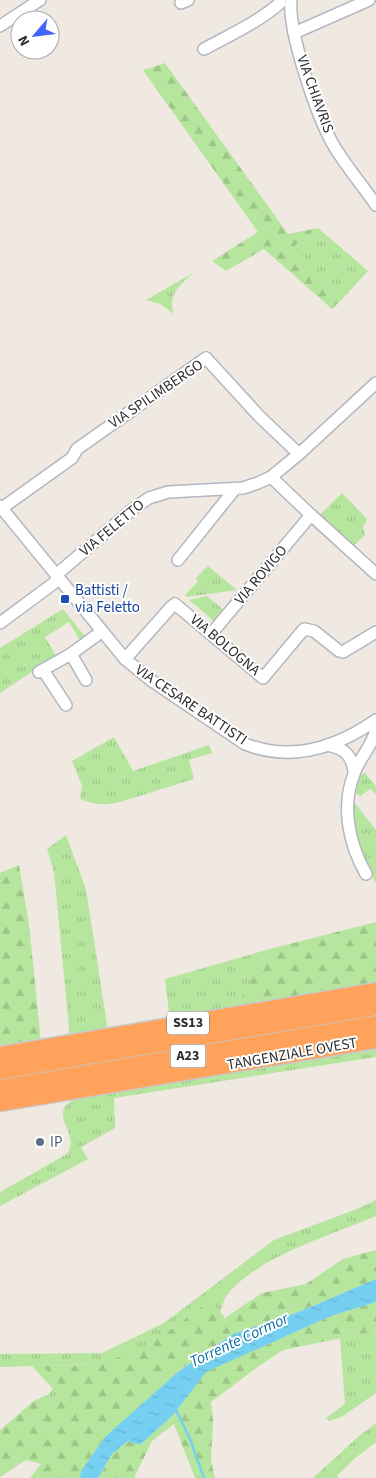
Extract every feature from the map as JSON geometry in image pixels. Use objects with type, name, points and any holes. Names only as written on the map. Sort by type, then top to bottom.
[{"type":"highway","name":"SS13","points":[[0,1055],[376,991]]},
{"type":"highway","name":"A23","points":[[0,1071],[376,1007]]},
{"type":"highway","name":"A23","points":[[0,1088],[376,1024]]},
{"type":"highway","name":"TANGENZIALE OVEST","points":[[0,1103],[376,1040]]},
{"type":"street","points":[[0,26],[40,0]]},
{"type":"street","points":[[294,33],[369,0]]},
{"type":"street","points":[[204,49],[268,14],[282,1]]},
{"type":"street","name":"VIA CHIAVRIS","points":[[282,1],[290,9],[294,33],[326,130],[334,147],[376,205]]},
{"type":"street","name":"VIA SPILIMBERGO","points":[[1,507],[72,458],[77,449],[206,358],[259,416],[299,454]]},
{"type":"street","name":"VIA FELETTO","points":[[57,577],[133,509],[149,498],[168,492],[234,490],[258,484],[299,454],[376,383]]},
{"type":"street","points":[[271,476],[376,574]]},
{"type":"street","points":[[178,560],[234,490]]},
{"type":"street","name":"VIA CESARE BATTISTI","points":[[1,507],[124,659],[152,681],[245,744],[260,750],[279,753],[299,752],[347,738],[376,720]]},
{"type":"street","name":"VIA ROVIGO","points":[[211,634],[311,515]]},
{"type":"street","points":[[0,622],[54,583],[57,577]]},
{"type":"street","name":"VIA BOLOGNA","points":[[124,659],[175,604],[263,678],[304,629],[311,629],[339,651],[344,652],[376,632]]},
{"type":"street","points":[[66,705],[41,671],[71,654],[101,632]]},
{"type":"street","points":[[71,654],[86,680]]},
{"type":"street","points":[[366,874],[357,858],[349,831],[349,795],[354,772],[376,729]]},
{"type":"street","points":[[327,745],[343,750],[353,763],[354,772]]},
{"type":"green space","points":[[165,63],[288,234],[318,228],[293,247],[345,296],[332,309],[264,249],[226,271],[212,261],[258,232],[143,70]]},
{"type":"green space","points":[[318,228],[368,271],[345,296],[292,247]]},
{"type":"green space","points":[[193,273],[176,291],[172,301],[174,314],[160,304],[146,300]]},
{"type":"green space","points":[[342,493],[367,519],[363,527],[365,535],[352,547],[319,516]]},
{"type":"green space","points":[[208,566],[237,590],[187,597],[185,595],[198,581],[196,578]]},
{"type":"green space","points":[[207,596],[225,611],[215,622],[189,600]]},
{"type":"green space","points":[[63,609],[87,639],[81,642],[69,622],[45,637],[56,656],[0,693],[0,648]]},
{"type":"green space","points":[[114,737],[133,771],[209,745],[212,753],[189,760],[194,779],[115,803],[90,803],[80,799],[82,786],[72,761]]},
{"type":"green space","points":[[365,773],[376,786],[376,794],[370,789],[360,796],[356,794],[360,775]]},
{"type":"green space","points":[[351,798],[376,830],[376,883],[368,870],[353,830]]},
{"type":"green space","points":[[66,835],[86,889],[108,1031],[70,1038],[54,872],[47,849]]},
{"type":"green space","points":[[19,865],[29,924],[41,1043],[0,1049],[0,873]]},
{"type":"green space","points":[[376,922],[376,987],[232,1012],[270,949]]},
{"type":"green space","points":[[270,949],[232,1012],[170,1022],[165,979]]},
{"type":"green space","points":[[376,1045],[376,1057],[114,1098],[115,1128],[81,1147],[88,1159],[0,1206],[0,1192],[67,1154],[70,1139],[63,1118],[63,1112],[66,1106],[73,1100],[148,1087],[163,1081]]},
{"type":"green space","points":[[376,1200],[376,1216],[275,1258],[240,1281],[227,1295],[220,1313],[210,1301],[159,1338],[116,1359],[101,1363],[44,1366],[68,1393],[52,1402],[48,1395],[53,1389],[32,1366],[0,1367],[0,1354],[102,1353],[164,1323],[274,1240]]},
{"type":"green space","points":[[376,1250],[376,1279],[301,1311],[233,1334],[181,1369],[106,1436],[82,1471],[80,1478],[30,1478],[41,1464],[26,1460],[0,1477],[0,1430],[35,1400],[48,1395],[52,1402],[67,1393],[43,1366],[89,1365],[119,1357],[160,1337],[210,1300],[225,1318],[262,1293],[306,1284],[343,1259]]},
{"type":"green space","points":[[376,1302],[376,1331],[283,1350],[211,1402],[213,1420],[211,1461],[215,1478],[195,1478],[174,1424],[152,1441],[134,1478],[98,1478],[112,1454],[128,1441],[140,1445],[173,1415],[205,1372],[331,1316]]},
{"type":"green space","points":[[376,1331],[376,1393],[343,1416],[329,1421],[326,1418],[345,1404],[340,1338]]},
{"type":"green space","points":[[376,1423],[376,1442],[354,1459],[337,1476],[339,1478],[313,1478],[359,1436]]},
{"type":"water","name":"Torrente Cormor","points":[[376,1279],[376,1302],[331,1316],[206,1372],[173,1415],[140,1445],[128,1441],[112,1454],[98,1478],[80,1478],[81,1471],[106,1436],[179,1371],[233,1334],[301,1311]]},
{"type":"waterway","points":[[175,1408],[190,1439],[204,1478]]},
{"type":"place","name":"Battisti / via Feletto","points":[[65,599]]},
{"type":"place","name":"IP","points":[[40,1142]]}]
